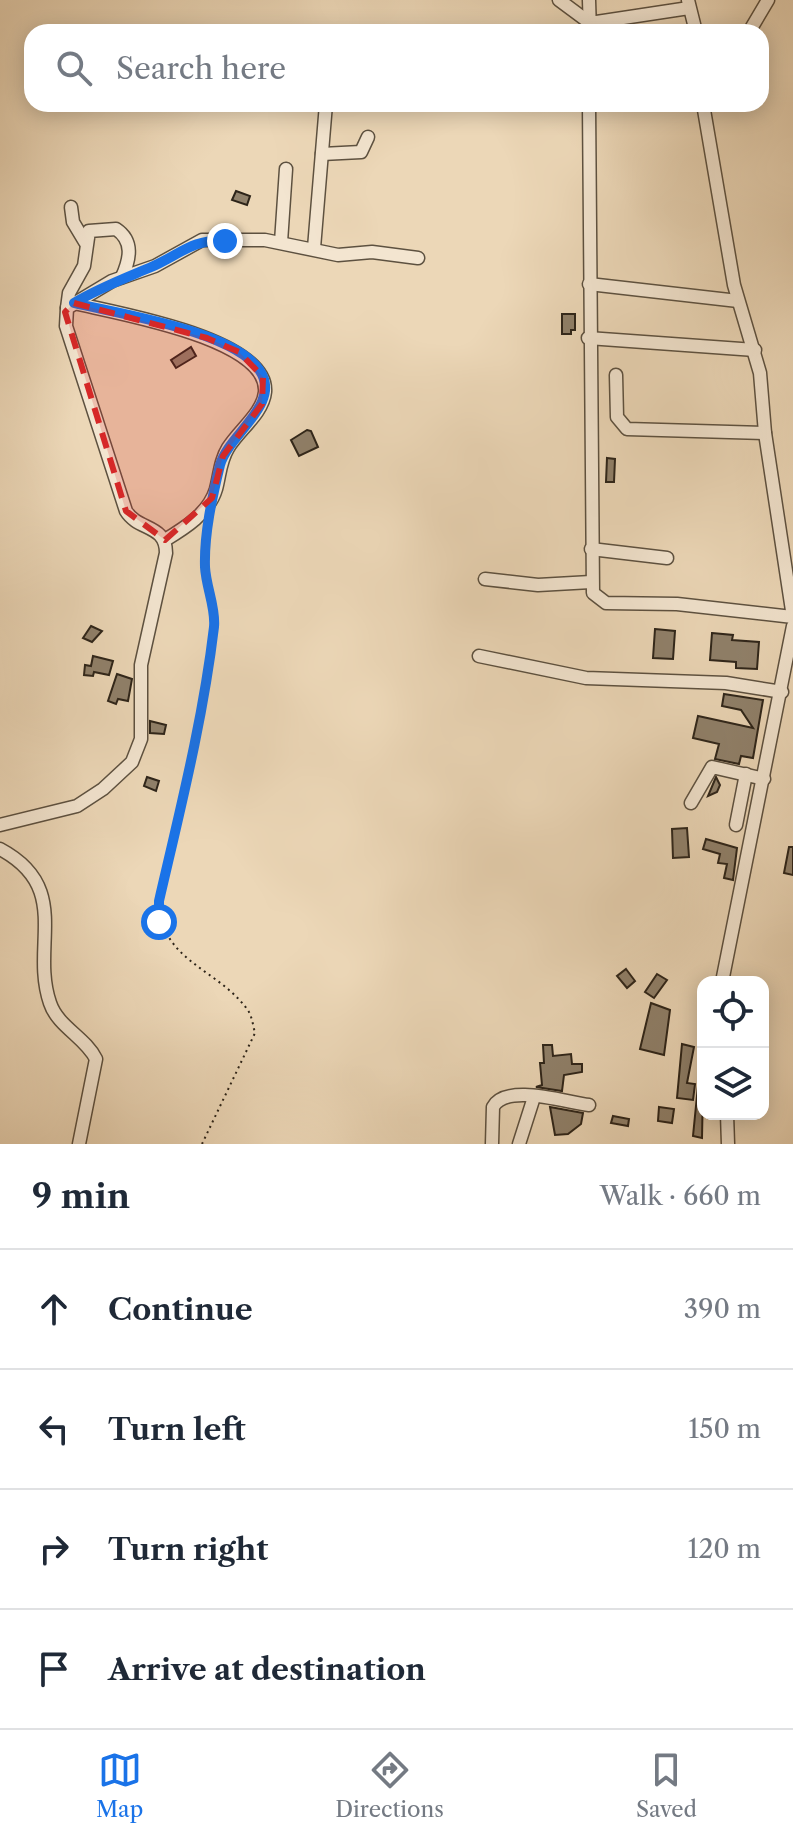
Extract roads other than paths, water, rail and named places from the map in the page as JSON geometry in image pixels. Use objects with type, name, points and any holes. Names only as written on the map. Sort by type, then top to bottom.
[{"type":"street","points":[[559,0],[587,24]]},
{"type":"street","points":[[589,0],[590,24]]},
{"type":"street","points":[[754,24],[768,0]]},
{"type":"street","points":[[603,24],[689,4],[694,24]]},
{"type":"street","points":[[314,248],[325,112]]},
{"type":"street","points":[[589,112],[588,338],[591,582],[594,597],[606,603],[677,604],[793,617],[755,350],[738,301],[704,112]]},
{"type":"street","points":[[322,154],[361,152],[368,137]]},
{"type":"street","points":[[281,242],[286,169]]},
{"type":"street","points":[[71,207],[73,222],[85,242]]},
{"type":"street","points":[[0,825],[77,806],[103,789],[132,762],[141,739],[140,674],[164,568],[165,540],[157,531],[135,522],[126,511],[66,326],[69,293],[84,266],[85,242],[94,228],[120,230],[129,248],[122,277]]},
{"type":"street","points":[[70,306],[122,277],[155,266],[202,240],[281,242],[338,255],[372,252],[418,258]]},
{"type":"street","points":[[589,284],[738,301]]},
{"type":"street","points":[[70,306],[227,346],[254,364],[263,377],[262,404],[223,456],[212,498],[191,523],[165,540]]},
{"type":"street","points":[[588,338],[755,350]]},
{"type":"street","points":[[616,375],[617,417],[627,429],[765,433]]},
{"type":"street","points":[[591,549],[667,558]]},
{"type":"street","points":[[485,579],[526,585],[591,582]]},
{"type":"street","points":[[723,976],[793,626]]},
{"type":"street","points":[[479,656],[586,678],[726,683],[782,692]]},
{"type":"street","points":[[691,803],[712,767],[764,779]]},
{"type":"street","points":[[736,825],[746,774]]},
{"type":"street","points":[[0,849],[22,865],[45,904],[46,984],[51,1007],[88,1046],[96,1059],[79,1144]]},
{"type":"street","points":[[492,1144],[495,1102],[510,1094],[589,1105]]},
{"type":"street","points":[[519,1144],[534,1097]]},
{"type":"street","points":[[727,1120],[728,1144]]}]
